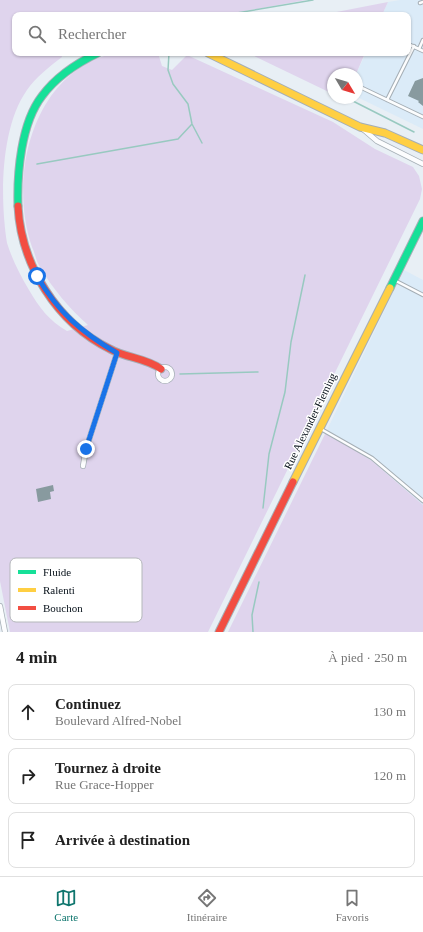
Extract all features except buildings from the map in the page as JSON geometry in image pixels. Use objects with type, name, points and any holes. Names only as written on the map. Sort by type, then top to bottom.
[{"type":"street","points":[[92,56],[61,76],[40,98],[32,114],[19,166],[16,190],[19,227],[27,255],[47,294],[69,319],[83,331],[117,353],[154,364],[161,369]]},
{"type":"street","points":[[214,56],[360,127],[377,141],[423,164]]},
{"type":"street","points":[[360,127],[385,132],[423,150]]},
{"type":"street","name":"Rue Alexander-Fleming","points":[[219,632],[423,221]]},
{"type":"street","points":[[83,466],[86,449],[117,353]]},
{"type":"street","points":[[0,606],[5,632]]},
{"type":"lane","points":[[419,49],[423,40]]},
{"type":"lane","points":[[411,45],[423,51]]},
{"type":"lane","points":[[411,52],[414,46]]},
{"type":"lane","points":[[387,100],[409,56]]},
{"type":"lane","points":[[363,88],[423,117]]},
{"type":"lane","points":[[394,280],[423,295]]},
{"type":"lane","points":[[319,428],[372,458],[423,501]]},
{"type":"shaded area","points":[[0,0],[306,0],[240,12],[12,12],[12,56],[62,57],[43,72],[27,90],[18,106],[12,124],[4,164],[3,185],[3,206],[7,243],[19,273],[37,302],[55,323],[67,331],[88,325],[62,298],[50,283],[37,262],[25,221],[23,192],[25,164],[32,136],[43,110],[58,87],[79,69],[104,56],[159,56],[162,66],[172,70],[186,56],[189,56],[333,122],[375,149],[413,167],[419,176],[422,189],[420,199],[208,632],[10,632],[0,581]]},
{"type":"shaded area","points":[[400,0],[423,0],[423,129],[363,100],[363,68],[359,68],[365,56],[411,56],[411,12],[383,12],[388,2]]},
{"type":"shaded area","points":[[388,2],[383,12],[336,12]]},
{"type":"shaded area","points":[[254,56],[364,56],[359,68],[327,68],[327,91]]},
{"type":"shaded area","points":[[404,270],[423,280],[423,505],[372,461],[326,432]]},
{"type":"shaded area","points":[[326,432],[372,461],[423,505],[423,632],[228,632]]},
{"type":"waterway","points":[[243,12],[313,0]]},
{"type":"waterway","points":[[169,56],[168,70],[173,84],[188,104],[192,124],[202,143]]},
{"type":"waterway","points":[[359,104],[414,132]]},
{"type":"waterway","points":[[37,164],[178,139],[192,124]]},
{"type":"waterway","points":[[263,508],[269,454],[285,392],[291,342],[305,275]]},
{"type":"waterway","points":[[180,374],[258,372]]},
{"type":"waterway","points":[[253,632],[252,615],[259,582]]},
{"type":"traffic: fast","points":[[18,206],[18,179],[22,149],[29,120],[35,107],[42,96],[60,77],[82,61],[92,56]]},
{"type":"traffic: fast","points":[[390,288],[423,221]]},
{"type":"traffic: slow","points":[[214,56],[360,127],[385,133],[423,150]]},
{"type":"traffic: slow","points":[[293,482],[390,288]]},
{"type":"traffic: jam","points":[[18,206],[26,250],[34,270],[45,290],[58,308],[91,338],[116,352],[149,362],[161,369]]},
{"type":"traffic: jam","points":[[219,632],[293,482]]},
{"type":"route","points":[[37,276],[47,294],[69,319],[98,342],[117,353],[86,449]]}]
